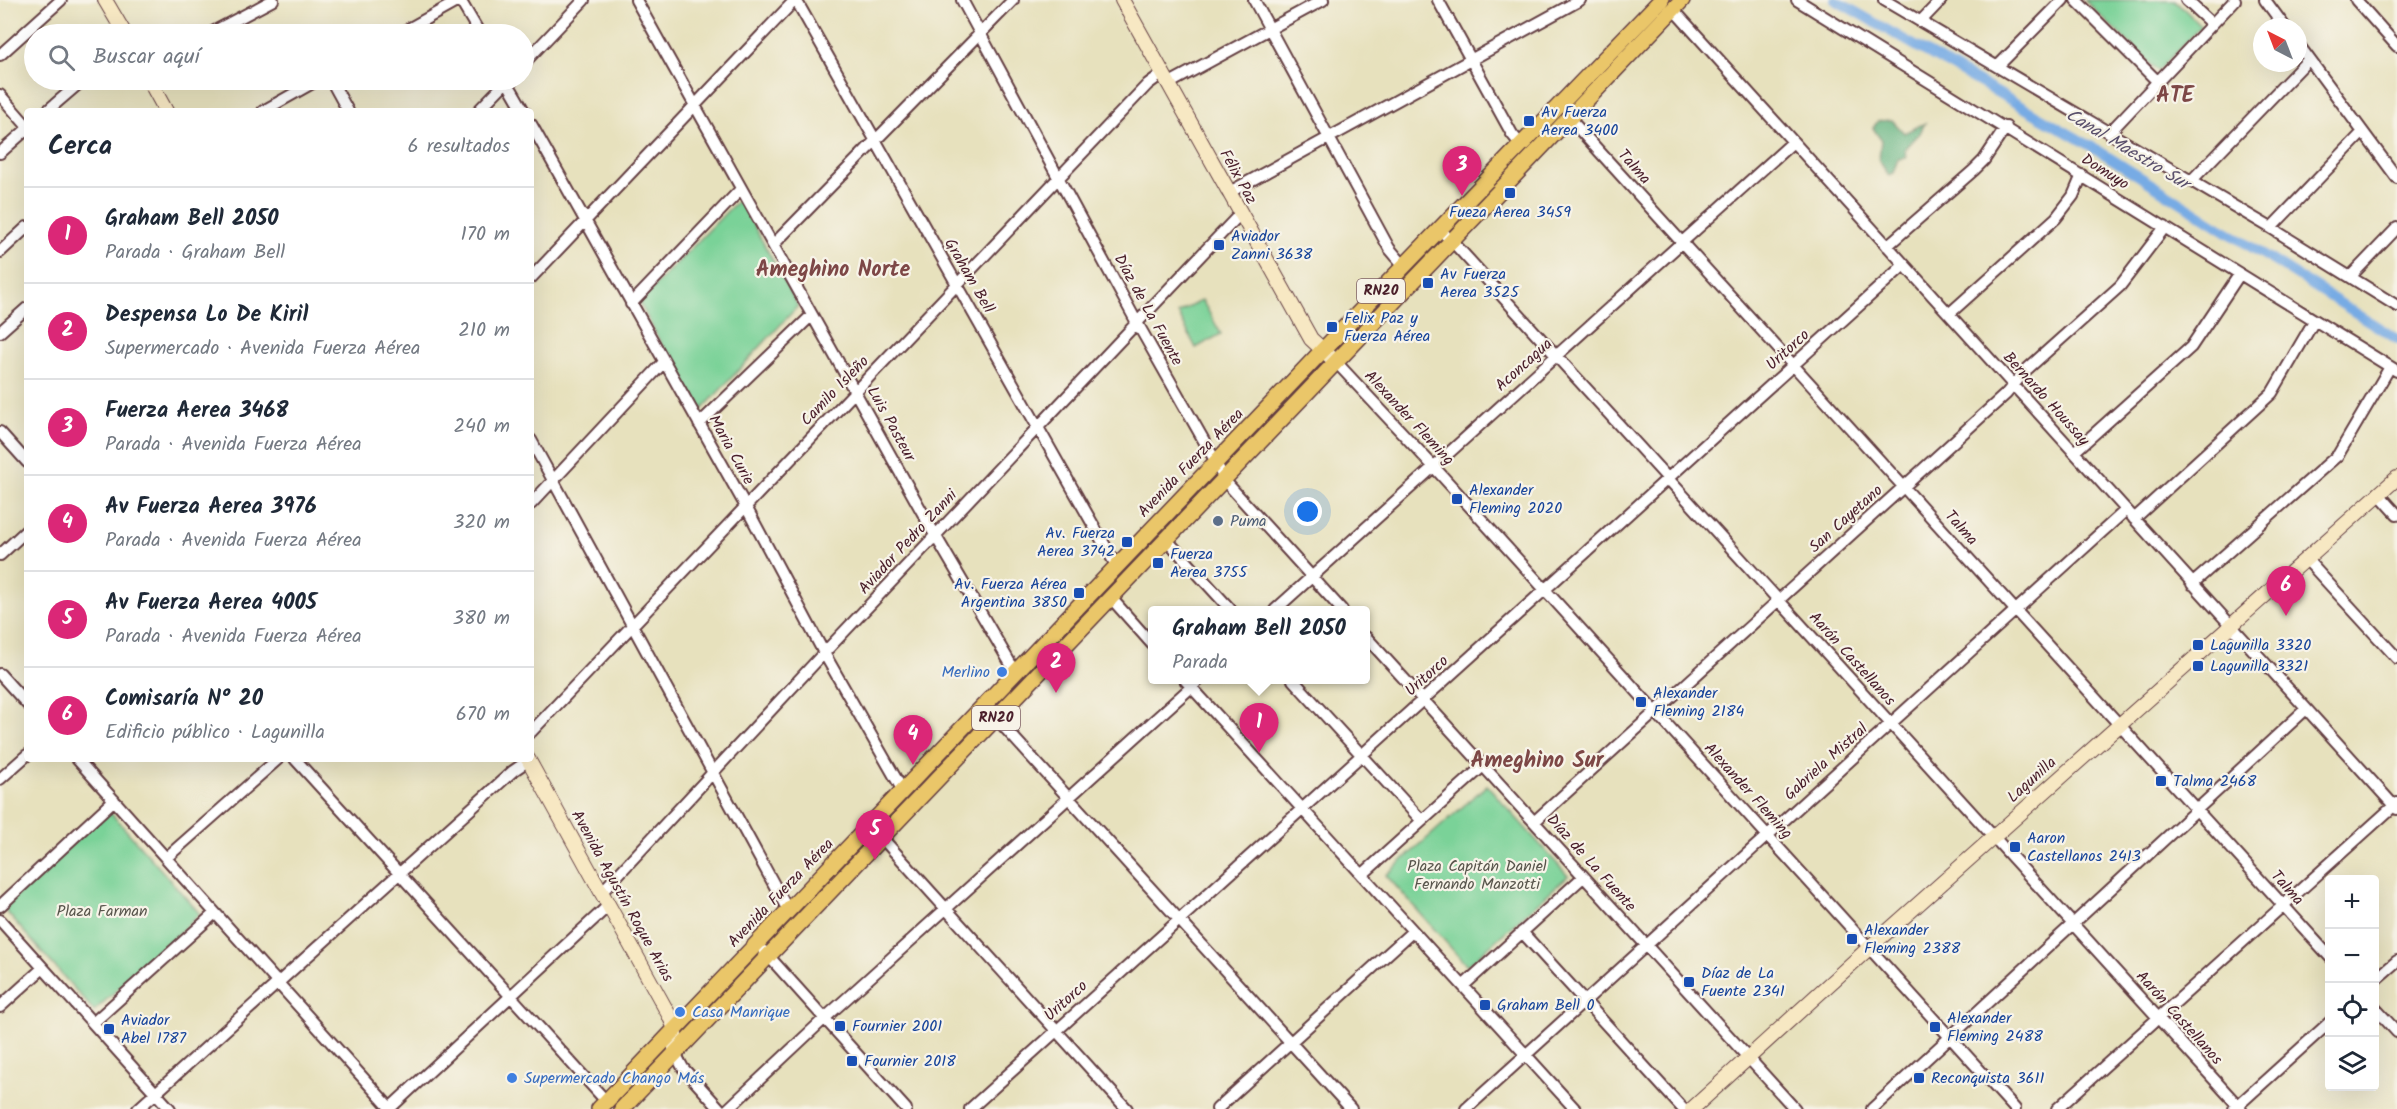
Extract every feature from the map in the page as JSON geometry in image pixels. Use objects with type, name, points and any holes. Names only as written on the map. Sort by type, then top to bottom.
[{"type":"main road","points":[[105,0],[119,24]]},
{"type":"main road","name":"Félix Paz","points":[[1122,0],[1311,339],[1336,362]]},
{"type":"main road","name":"RN20","points":[[622,1109],[1569,118],[1672,3]]},
{"type":"main road","name":"Avenida Fuerza Aérea","points":[[602,1105],[789,912],[1322,351],[1521,146],[1672,3]]},
{"type":"main road","points":[[153,90],[162,108]]},
{"type":"main road","name":"Lagunilla","points":[[1692,1109],[1869,948],[2397,478]]},
{"type":"main road","name":"Avenida Agustín Roque Arias","points":[[531,762],[675,1029],[675,1053]]},
{"type":"street","points":[[34,24],[61,0]]},
{"type":"street","points":[[229,24],[273,0]]},
{"type":"street","points":[[417,24],[460,0],[474,24]]},
{"type":"street","points":[[534,52],[584,0]]},
{"type":"street","name":"Luis Pasteur","points":[[636,0],[935,535],[1016,673]]},
{"type":"street","points":[[534,275],[796,0]]},
{"type":"street","name":"Graham Bell","points":[[796,0],[1117,567]]},
{"type":"street","name":"Díaz de La Fuente","points":[[962,0],[1224,480],[1338,606]]},
{"type":"street","points":[[773,245],[1012,0]]},
{"type":"street","points":[[1254,0],[1389,248],[1405,267]]},
{"type":"street","name":"Camilo Isleño","points":[[534,729],[1148,84],[1166,79],[1270,29],[1323,0]]},
{"type":"street","points":[[1438,0],[1512,134],[1521,146]]},
{"type":"street","points":[[1228,193],[1580,0]]},
{"type":"street","name":"Domuyo","points":[[1797,0],[2006,127],[2239,275],[2394,369]]},
{"type":"street","points":[[1884,0],[2271,228],[2397,306]]},
{"type":"street","points":[[1921,21],[1941,0]]},
{"type":"street","points":[[1998,66],[2063,0]]},
{"type":"street","points":[[2076,0],[2158,82]]},
{"type":"street","points":[[2186,0],[2212,24]]},
{"type":"street","points":[[2110,132],[2235,0]]},
{"type":"street","points":[[2265,0],[2278,18]]},
{"type":"street","points":[[2356,0],[2397,46]]},
{"type":"street","name":"Bernardo Houssay","points":[[1672,3],[1793,142],[2230,626],[2396,806]]},
{"type":"street","points":[[0,55],[24,33]]},
{"type":"street","points":[[2307,56],[2395,172]]},
{"type":"street","points":[[2191,181],[2309,59]]},
{"type":"street","points":[[50,108],[71,90]]},
{"type":"street","points":[[268,108],[300,90]]},
{"type":"street","points":[[336,90],[346,108]]},
{"type":"street","points":[[481,108],[498,90]]},
{"type":"street","points":[[512,90],[522,108]]},
{"type":"street","points":[[0,95],[24,123]]},
{"type":"street","name":"Talma","points":[[1569,118],[2325,952]]},
{"type":"street","points":[[1887,246],[1974,170],[1984,160],[2006,127]]},
{"type":"street","name":"Maria Curie","points":[[534,129],[903,791]]},
{"type":"street","points":[[0,153],[24,130]]},
{"type":"street","points":[[2271,228],[2363,132]]},
{"type":"street","name":"Aconcagua","points":[[1280,606],[1793,142]]},
{"type":"street","points":[[1949,314],[2056,218],[2073,196],[2082,176]]},
{"type":"street","points":[[631,304],[741,189]]},
{"type":"street","name":"Aviador Pedro Zanni","points":[[601,893],[824,653],[1240,213]]},
{"type":"street","name":"San Cayetano","points":[[1534,822],[1904,487],[2013,385],[2025,371],[2120,286],[2165,227]]},
{"type":"street","points":[[2350,277],[2397,228]]},
{"type":"street","points":[[0,252],[24,230]]},
{"type":"street","name":"Aarón Castellanos","points":[[1440,230],[2073,924],[2237,1108]]},
{"type":"street","name":"Uritorco","points":[[970,1109],[1904,265]]},
{"type":"street","points":[[2074,452],[2191,347],[2239,275]]},
{"type":"street","points":[[3,324],[24,310]]},
{"type":"street","points":[[699,424],[812,315]]},
{"type":"street","name":"Gabriela Mistral","points":[[1466,1109],[2016,611],[2272,393],[2314,321]]},
{"type":"street","points":[[534,501],[664,362]]},
{"type":"street","name":"Alexander Fleming","points":[[1336,362],[1434,467],[2015,1109]]},
{"type":"street","points":[[2193,584],[2338,455],[2394,369]]},
{"type":"street","points":[[0,432],[24,459]]},
{"type":"street","points":[[534,445],[789,912]]},
{"type":"street","points":[[2379,494],[2397,514]]},
{"type":"street","points":[[0,555],[24,533]]},
{"type":"street","points":[[1167,540],[1227,606]]},
{"type":"street","points":[[2307,560],[2397,658]]},
{"type":"street","points":[[1111,598],[1148,640]]},
{"type":"street","name":"Díaz de La Fuente","points":[[1370,642],[1795,1109]]},
{"type":"street","points":[[0,674],[24,701]]},
{"type":"street","points":[[728,1109],[825,1018],[1069,798],[1190,684]]},
{"type":"street","points":[[1194,684],[1302,809],[1571,1105],[1558,1109]]},
{"type":"street","points":[[1297,684],[1422,821]]},
{"type":"street","points":[[1872,1109],[2306,708]]},
{"type":"street","points":[[996,718],[1351,1109]]},
{"type":"street","points":[[0,779],[24,758]]},
{"type":"street","points":[[79,762],[390,1109],[608,906]]},
{"type":"street","points":[[166,858],[275,762]]},
{"type":"street","points":[[299,762],[511,997],[602,1105]]},
{"type":"street","points":[[138,1109],[525,762]]},
{"type":"street","points":[[1362,875],[1483,766]]},
{"type":"street","points":[[0,906],[114,800]]},
{"type":"street","points":[[2057,1109],[2282,905],[2396,806]]},
{"type":"street","points":[[882,838],[1126,1109]]},
{"type":"street","points":[[1463,986],[1583,877]]},
{"type":"street","points":[[93,1023],[215,913]]},
{"type":"street","points":[[0,920],[170,1109]]},
{"type":"street","points":[[1217,1109],[1413,931]]},
{"type":"street","points":[[1522,932],[1683,1109]]},
{"type":"street","points":[[757,944],[906,1109]]},
{"type":"street","points":[[2379,977],[2397,961]]},
{"type":"street","points":[[0,1007],[43,968]]},
{"type":"street","points":[[2379,1012],[2397,1032]]},
{"type":"street","points":[[2237,1108],[2325,1027]]},
{"type":"street","points":[[675,1053],[683,1068],[720,1109]]},
{"type":"green space","points":[[2084,0],[2175,0],[2201,26],[2158,71]]},
{"type":"green space","points":[[1892,120],[1904,133],[1925,123],[1920,133],[1905,149],[1906,158],[1898,159],[1893,173],[1888,175],[1879,160],[1881,140],[1873,128],[1878,121]]},
{"type":"green space","points":[[739,199],[798,306],[698,414],[639,302]]},
{"type":"green space","points":[[1202,300],[1221,334],[1196,348],[1178,313]]},
{"type":"green space","name":"Plaza Capitán Daniel Fernando Manzotti","points":[[1487,785],[1568,876],[1467,966],[1386,875]]},
{"type":"green space","name":"Plaza Farman","points":[[110,812],[200,914],[94,1011],[3,908],[105,813]]},
{"type":"waterway","name":"Canal Maestro Sur","points":[[1835,0],[2096,149],[2397,339]]},
{"type":"place","name":"Av Fuerza Aerea 3400","points":[[1529,121]]},
{"type":"place","name":"Fueza Aerea 3459","points":[[1510,193]]},
{"type":"place","name":"Fuerza Aerea 3468","points":[[1462,196]]},
{"type":"place","name":"Aviador Zanni 3638","points":[[1219,245]]},
{"type":"place","name":"Av Fuerza Aerea 3525","points":[[1428,283]]},
{"type":"place","name":"Felix Paz y Fuerza Aérea","points":[[1332,327]]},
{"type":"place","name":"Alexander Fleming 2020","points":[[1457,499]]},
{"type":"place","name":"Puma","points":[[1218,521]]},
{"type":"place","name":"Av. Fuerza Aerea 3742","points":[[1127,542]]},
{"type":"place","name":"Fuerza Aerea 3755","points":[[1158,563]]},
{"type":"place","name":"Av. Fuerza Aérea Argentina 3850","points":[[1079,593]]},
{"type":"place","name":"Comisaría N° 20","points":[[2286,616]]},
{"type":"place","name":"Lagunilla 3320","points":[[2198,645]]},
{"type":"place","name":"Lagunilla 3321","points":[[2198,666]]},
{"type":"place","name":"Merlino","points":[[1002,672]]},
{"type":"place","name":"Despensa Lo De Kiril","points":[[1056,693]]},
{"type":"place","name":"Alexander Fleming 2184","points":[[1641,702]]},
{"type":"place","name":"Graham Bell 2050","points":[[1259,753]]},
{"type":"place","name":"Av Fuerza Aerea 3976","points":[[913,765]]},
{"type":"place","name":"Talma 2468","points":[[2161,781]]},
{"type":"place","name":"Aaron Castellanos 2413","points":[[2015,847]]},
{"type":"place","name":"Av Fuerza Aerea 4005","points":[[875,860]]},
{"type":"place","name":"Alexander Fleming 2388","points":[[1852,939]]},
{"type":"place","name":"Díaz de La Fuente 2341","points":[[1689,982]]},
{"type":"place","name":"Graham Bell 0","points":[[1485,1005]]},
{"type":"place","name":"Casa Manrique","points":[[680,1012]]},
{"type":"place","name":"Fournier 2001","points":[[840,1026]]},
{"type":"place","name":"Alexander Fleming 2488","points":[[1935,1027]]},
{"type":"place","name":"Aviador Abel 1787","points":[[109,1029]]},
{"type":"place","name":"Fournier 2018","points":[[852,1061]]},
{"type":"place","name":"Supermercado Chango Más","points":[[512,1078]]},
{"type":"place","name":"Reconquista 3611","points":[[1919,1078]]},
{"type":"district","name":"ATE","points":[[2175,96]]},
{"type":"district","name":"Ameghino Norte","points":[[833,270]]},
{"type":"district","name":"Ameghino Sur","points":[[1537,761]]}]
